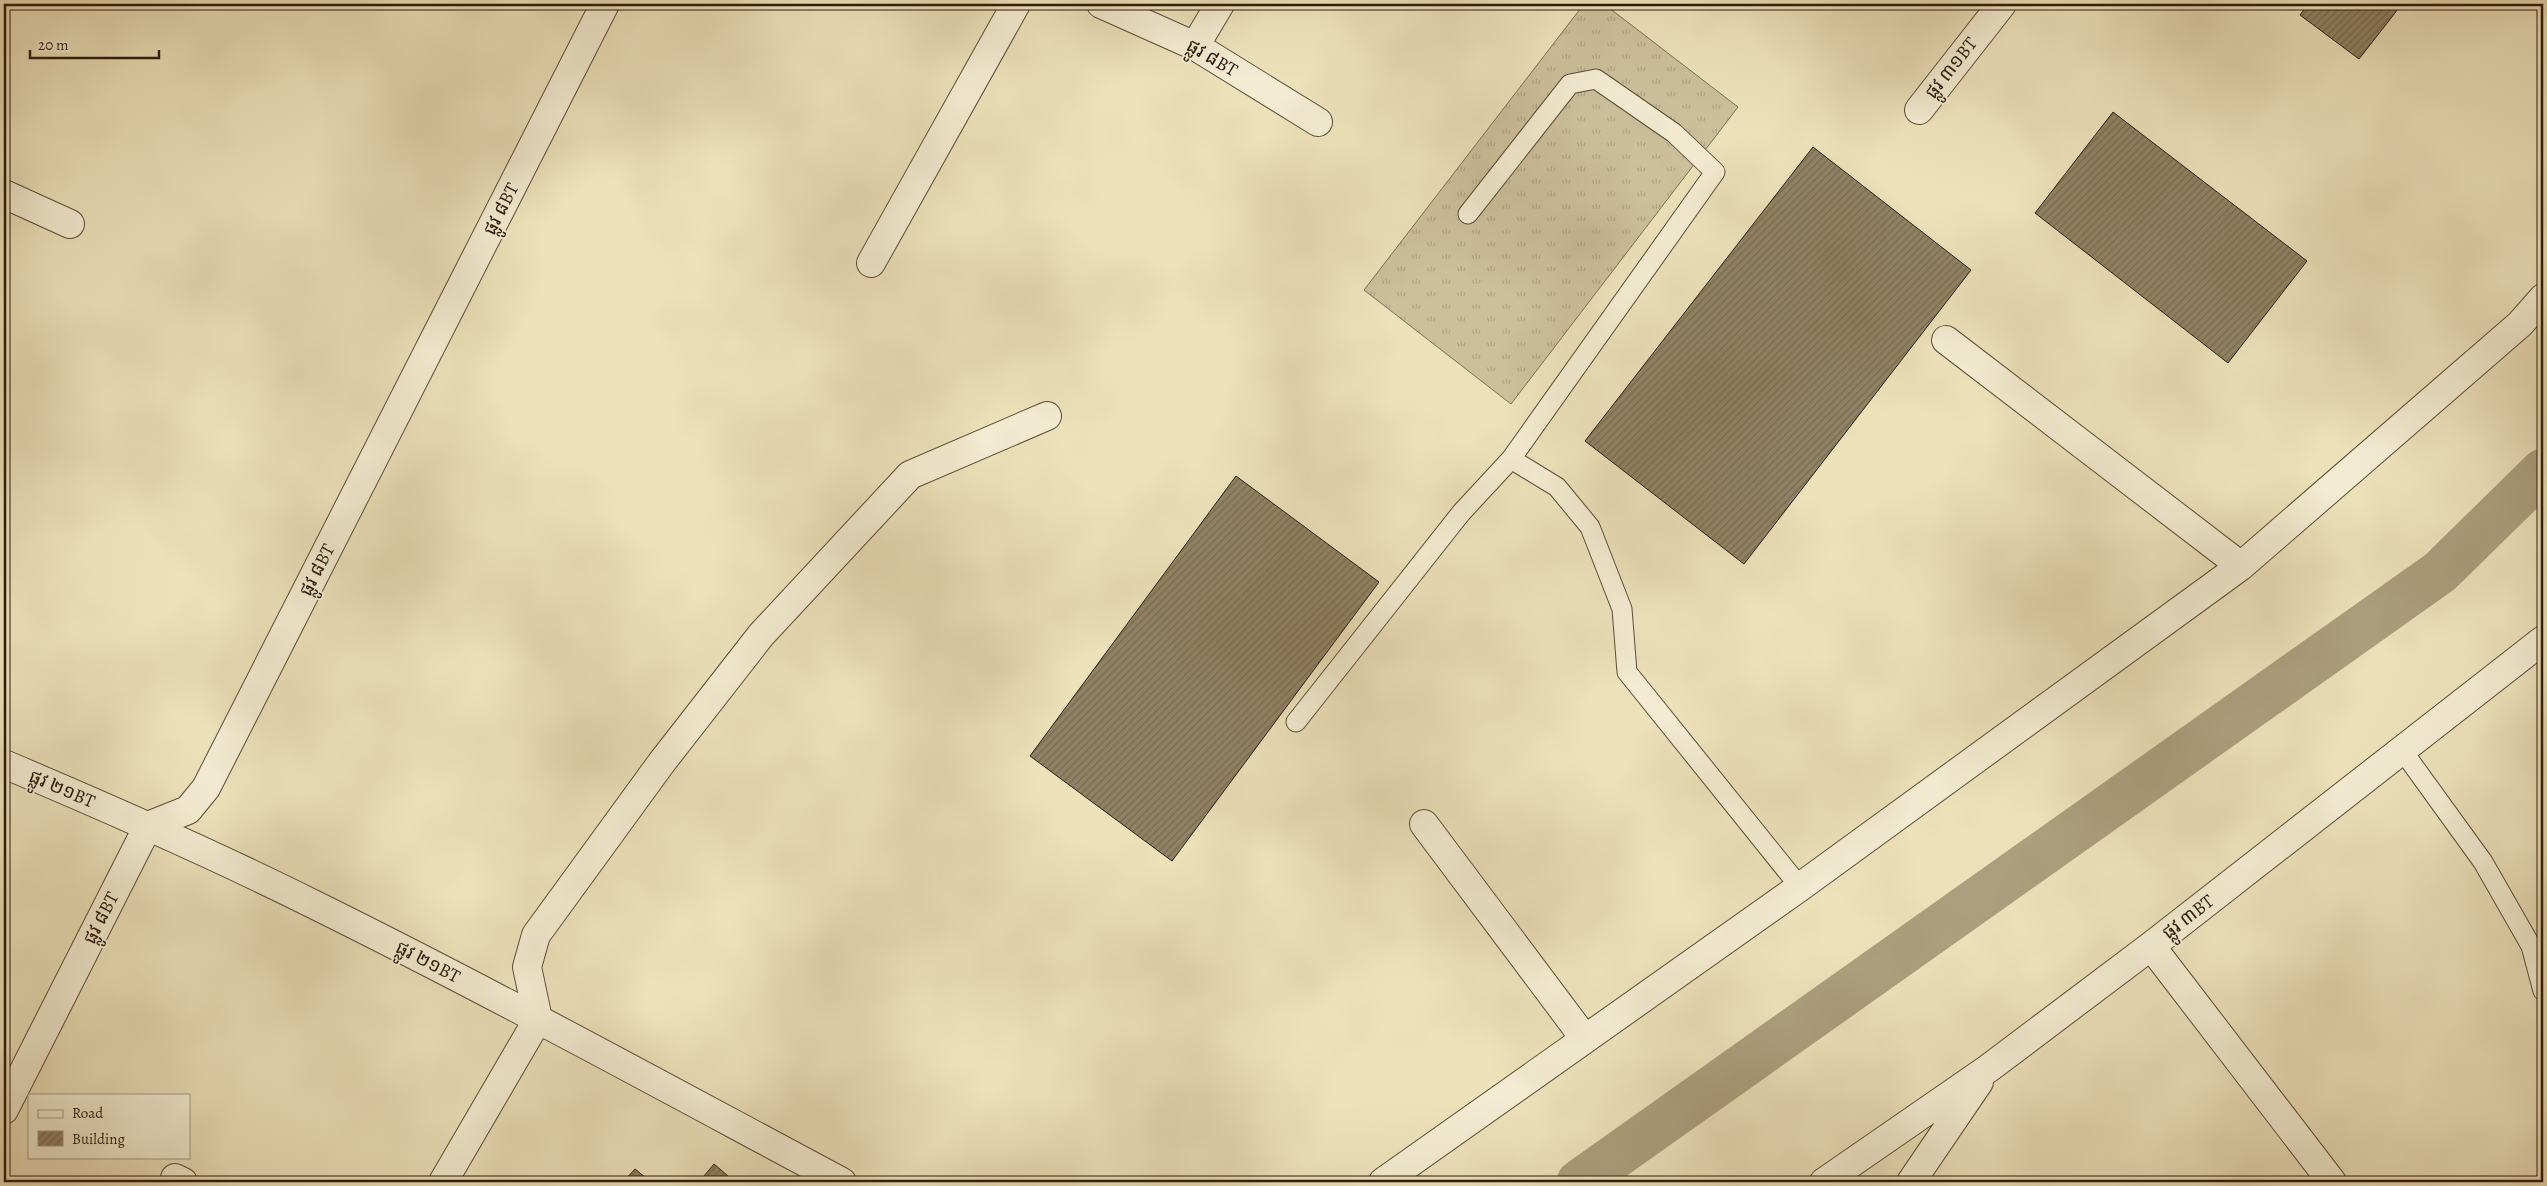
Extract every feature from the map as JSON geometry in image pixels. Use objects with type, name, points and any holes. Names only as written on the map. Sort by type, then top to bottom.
[{"type":"street","name":"ផ្លូវ ៨BT","points":[[4,1110],[148,826],[188,810],[206,788],[605,4]]},
{"type":"street","points":[[871,263],[1016,4]]},
{"type":"street","name":"ផ្លូវ ៨BT","points":[[1101,4],[1195,46],[1318,122]]},
{"type":"street","points":[[1195,46],[1220,4]]},
{"type":"street","name":"ផ្លូវ ៣១BT","points":[[1919,110],[2002,4]]},
{"type":"street","points":[[4,194],[70,224]]},
{"type":"street","points":[[1383,1182],[1800,887],[2241,566],[2520,324],[2543,298]]},
{"type":"street","points":[[1946,340],[2241,566]]},
{"type":"street","points":[[442,1182],[538,1019],[527,967],[536,935],[662,762],[761,635],[910,476],[1047,416]]},
{"type":"street","name":"ផ្លូវ ៣BT","points":[[1824,1182],[1989,1068],[2151,946],[2543,640]]},
{"type":"street","name":"ផ្លូវ ២១BT","points":[[4,764],[148,826],[311,903],[538,1019],[842,1182]]},
{"type":"street","points":[[1424,824],[1585,1038]]},
{"type":"street","points":[[2151,946],[2332,1182]]},
{"type":"street","points":[[1911,1182],[1989,1068]]},
{"type":"lane","points":[[1296,722],[1461,513],[1511,459],[1714,172],[1674,133],[1596,79],[1570,84],[1468,214]]},
{"type":"lane","points":[[1511,459],[1557,487],[1590,527],[1622,609],[1627,672],[1800,887]]},
{"type":"lane","points":[[2402,750],[2483,862],[2531,946],[2543,991]]},
{"type":"green space","points":[[1584,4],[1604,4],[1738,107],[1511,404],[1364,290]]},
{"type":"building","points":[[2308,4],[2402,4],[2359,59],[2300,15]]},
{"type":"building","points":[[2113,112],[2307,261],[2228,363],[2035,213]]},
{"type":"building","points":[[1813,147],[1971,270],[1744,564],[1585,441]]},
{"type":"building","points":[[1236,476],[1379,582],[1172,861],[1030,756]]},
{"type":"building","points":[[714,1164],[735,1182],[699,1182]]},
{"type":"building","points":[[635,1169],[651,1182],[623,1182]]},
{"type":"waterway","points":[[1579,1182],[2440,572],[2543,471]]}]
